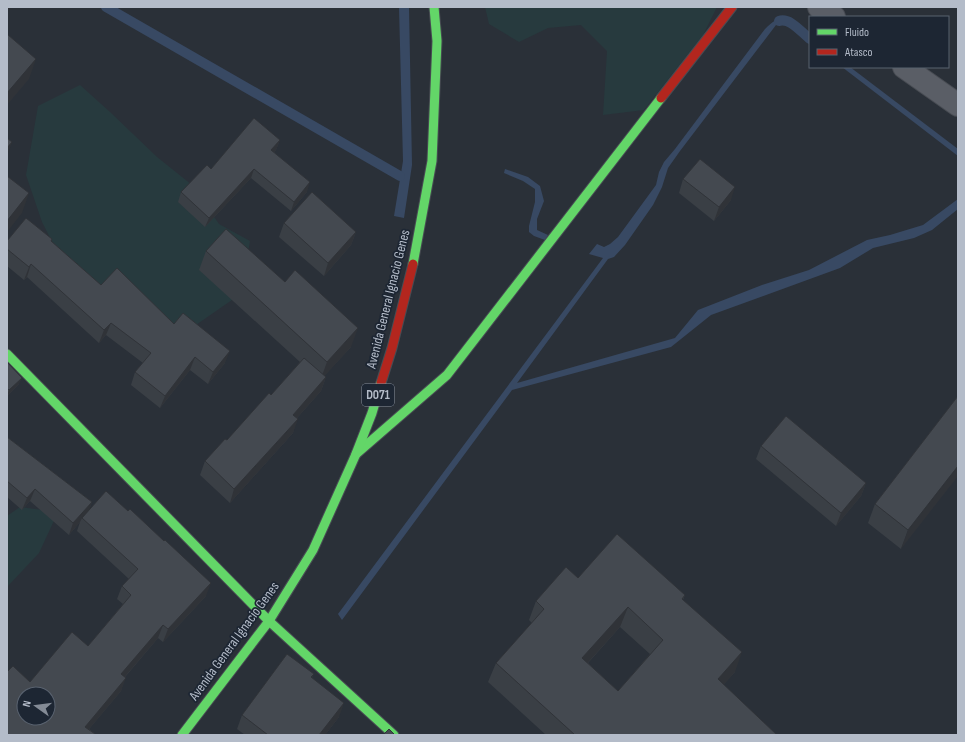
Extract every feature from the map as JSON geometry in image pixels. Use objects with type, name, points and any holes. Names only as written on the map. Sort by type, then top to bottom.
[{"type":"street","name":"Avenida General Ignacio Genes","points":[[182,735],[269,621],[313,550],[356,454],[372,413],[392,348],[413,264],[432,161],[437,41],[434,7]]},
{"type":"street","points":[[356,454],[447,375],[732,7]]},
{"type":"street","points":[[819,7],[832,16]]},
{"type":"street","points":[[905,68],[958,105]]},
{"type":"street","points":[[7,354],[269,621],[394,735]]},
{"type":"green space","points":[[485,7],[717,7],[703,35],[644,110],[603,115],[607,51],[581,25],[548,28],[519,42],[489,24]]},
{"type":"green space","points":[[80,85],[157,157],[192,185],[219,224],[250,241],[242,293],[193,327],[157,325],[66,269],[42,222],[26,175],[38,106]]},
{"type":"green space","points":[[20,507],[58,512],[39,553],[7,587],[7,516]]},
{"type":"water","points":[[399,7],[409,7],[412,165],[404,218],[394,216],[403,161]]},
{"type":"water","points":[[788,17],[793,19],[790,24],[782,23],[776,25],[680,151],[668,168],[662,187],[653,205],[625,245],[614,257],[608,259],[517,383],[675,338],[698,310],[762,285],[809,270],[867,240],[923,225],[958,199],[958,209],[932,230],[914,238],[873,248],[840,268],[711,315],[671,347],[512,390],[342,620],[338,614],[603,258],[589,254],[597,244],[604,247],[618,237],[656,185],[659,172],[664,162],[765,29],[775,20]]},
{"type":"water","points":[[843,68],[851,68],[958,149],[958,156]]},
{"type":"water","points":[[505,169],[528,177],[540,186],[544,201],[537,219],[537,230],[548,235],[545,240],[534,236],[529,232],[535,202],[535,189],[523,181],[504,173]]},
{"type":"building","points":[[7,34],[36,59],[7,93]]},
{"type":"building","points":[[254,118],[280,140],[271,150],[310,182],[294,202],[254,169],[209,218],[181,192],[207,165],[211,169]]},
{"type":"building","points":[[7,138],[12,142],[7,148]]},
{"type":"building","points":[[700,159],[735,187],[719,207],[683,179]]},
{"type":"building","points":[[7,176],[29,193],[7,221]]},
{"type":"building","points":[[312,192],[356,232],[328,263],[284,223]]},
{"type":"building","points":[[26,218],[52,239],[51,241],[101,285],[117,268],[174,324],[183,313],[230,351],[213,372],[195,357],[165,396],[135,372],[151,353],[111,323],[104,330],[31,264],[29,267],[7,249],[7,241]]},
{"type":"building","points":[[226,229],[285,282],[295,270],[358,328],[327,362],[206,251]]},
{"type":"building","points":[[304,358],[326,377],[293,415],[298,419],[234,489],[205,461],[225,439],[227,440],[269,393],[271,395]]},
{"type":"building","points":[[7,362],[22,378],[9,390],[7,388]]},
{"type":"building","points":[[958,396],[958,466],[908,530],[875,504]]},
{"type":"building","points":[[786,416],[866,483],[841,513],[761,446]]},
{"type":"building","points":[[7,437],[92,502],[73,523],[35,489],[27,498],[7,481]]},
{"type":"building","points":[[106,491],[128,511],[130,509],[211,583],[168,629],[163,625],[121,674],[126,678],[85,727],[95,734],[94,735],[7,735],[7,672],[13,666],[30,682],[72,632],[88,646],[131,595],[122,586],[138,569],[82,518]]},
{"type":"building","points":[[617,534],[685,595],[682,599],[742,652],[718,679],[777,735],[575,735],[496,663],[544,609],[536,601],[566,567],[578,578]],"holes":[[[628,607],[663,640],[618,691],[582,658]]]},
{"type":"building","points":[[287,654],[314,674],[311,677],[344,703],[319,735],[268,735],[242,715]]},
{"type":"building","points":[[389,729],[395,735],[383,735]]},
{"type":"waterway","points":[[106,7],[400,176]]},
{"type":"waterway","points":[[779,21],[783,20],[792,23],[809,38]]},
{"type":"traffic: fast","points":[[413,264],[432,161],[437,41],[434,7]]},
{"type":"traffic: fast","points":[[356,454],[447,375],[661,98]]},
{"type":"traffic: fast","points":[[7,354],[269,621],[394,735]]},
{"type":"traffic: fast","points":[[182,735],[269,621],[313,550],[356,454],[372,413],[381,383]]},
{"type":"traffic: jam","points":[[661,98],[732,7]]},
{"type":"traffic: jam","points":[[381,383],[392,348],[413,264]]}]
